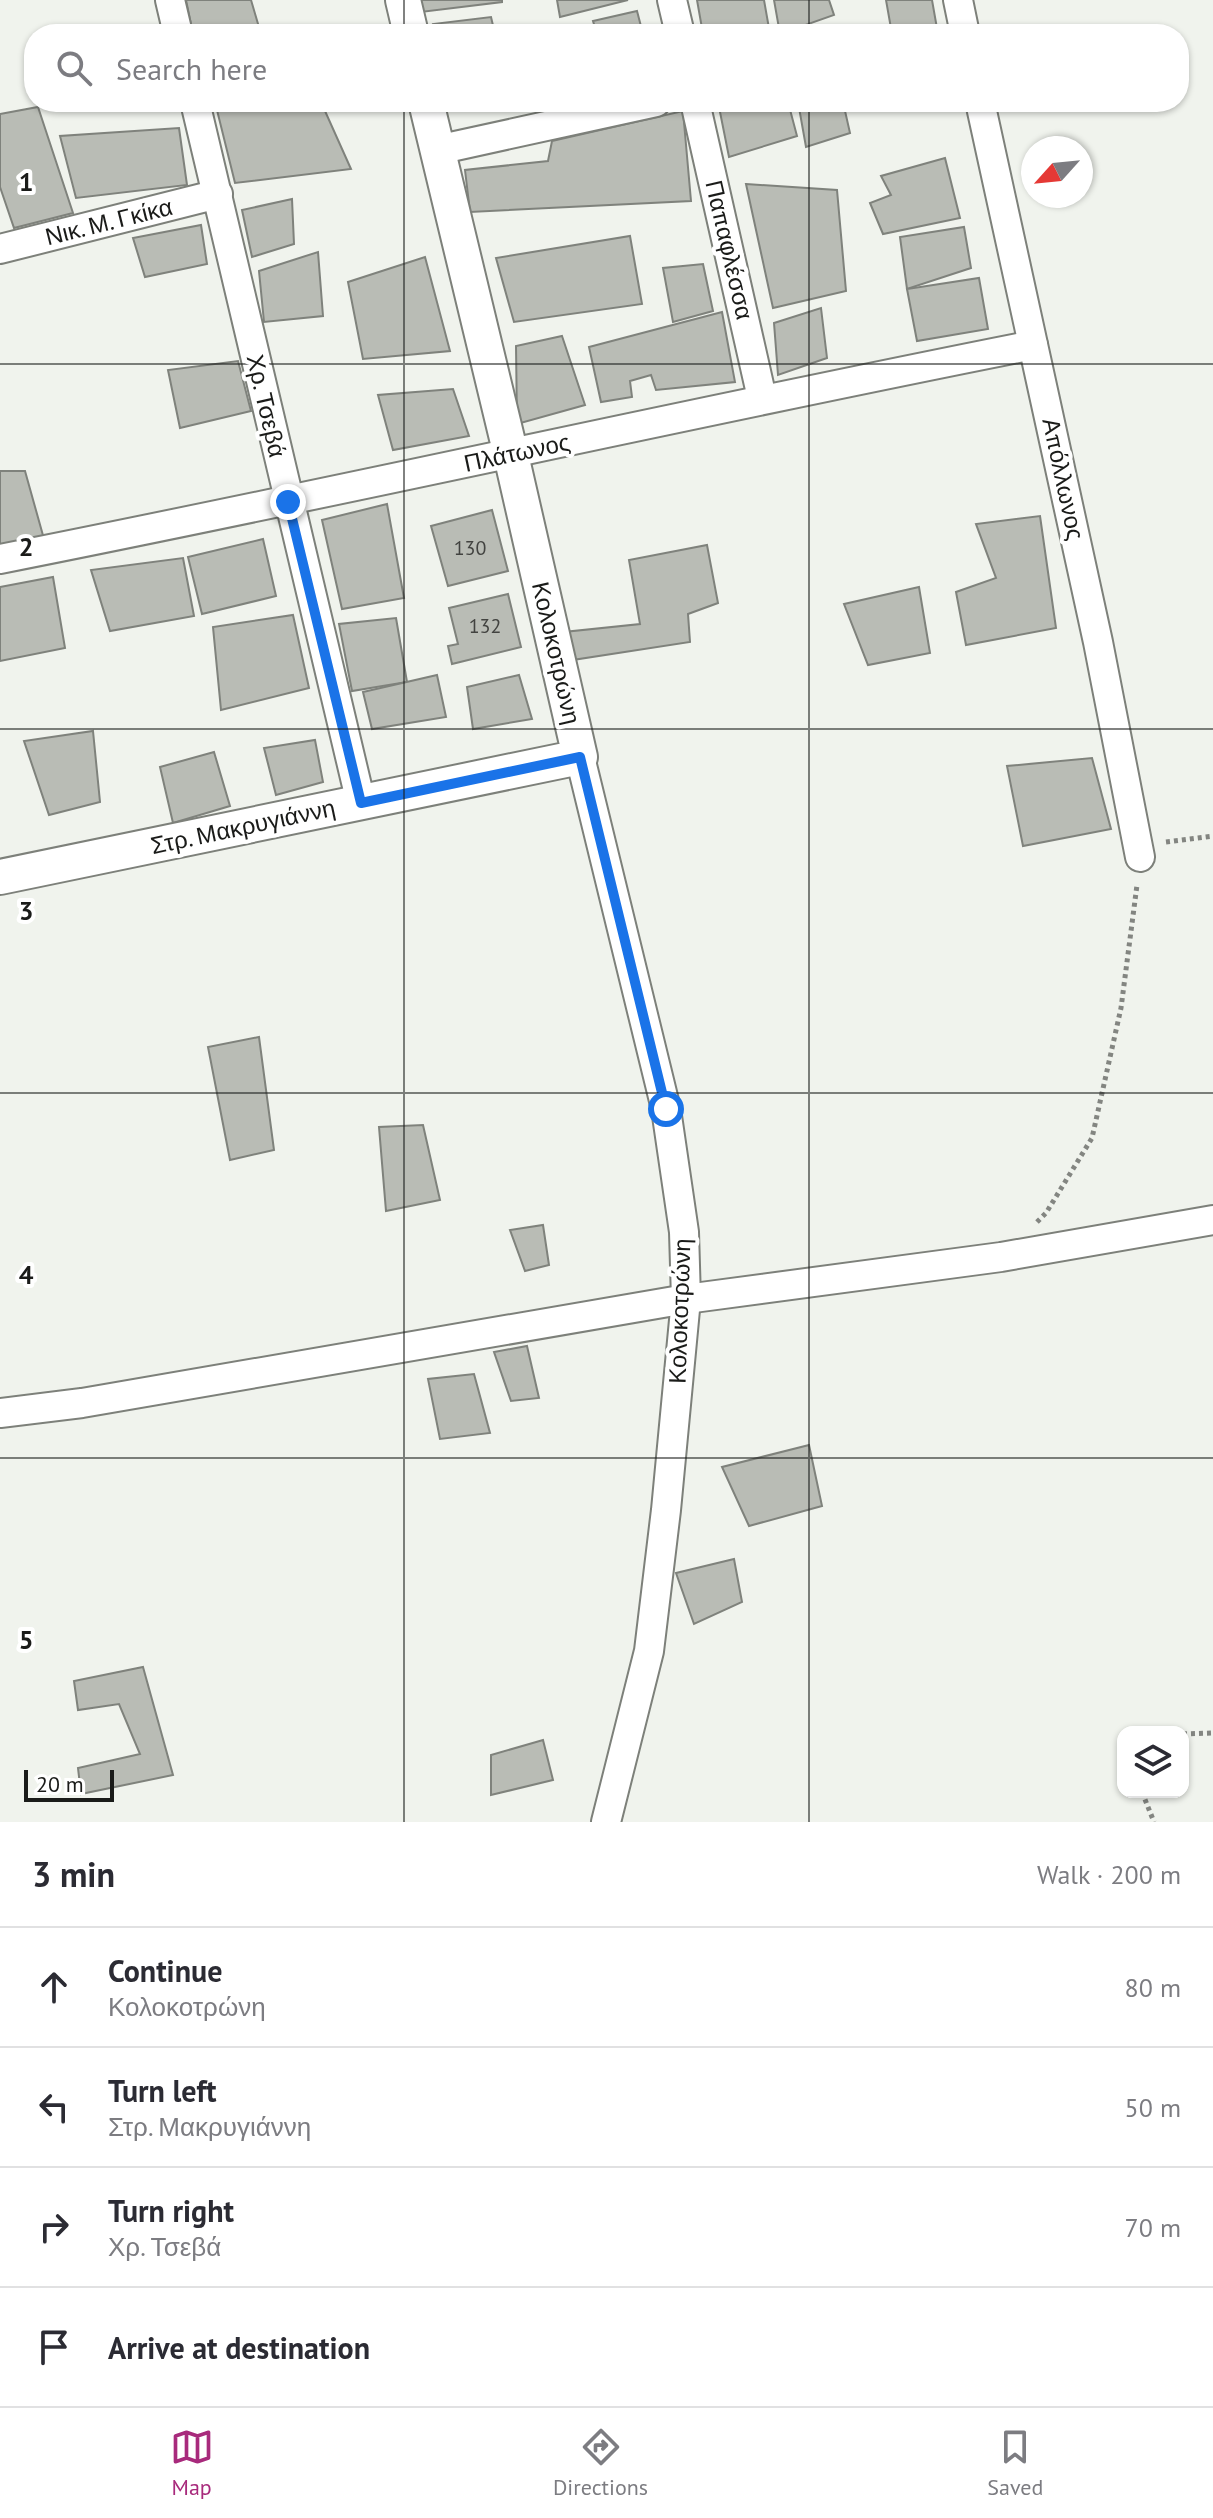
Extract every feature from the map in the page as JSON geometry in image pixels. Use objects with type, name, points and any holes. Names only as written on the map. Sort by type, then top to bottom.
[{"type":"street","points":[[170,0],[176,24]]},
{"type":"street","points":[[403,0],[409,24]]},
{"type":"street","points":[[672,0],[678,24]]},
{"type":"street","points":[[965,0],[965,24]]},
{"type":"street","name":"Χρ. Τσεβά","points":[[198,112],[361,803]]},
{"type":"street","name":"Κολοκοτρώνη","points":[[428,112],[666,1109],[684,1232],[686,1299],[649,1651],[606,1822]]},
{"type":"street","points":[[437,150],[610,112]]},
{"type":"street","name":"Παπαφλέσσα","points":[[697,112],[762,398]]},
{"type":"street","name":"Απόλλωνος","points":[[982,112],[1098,642],[1140,857]]},
{"type":"street","name":"Νικ. Μ. Γκίκα","points":[[1,245],[218,194]]},
{"type":"street","name":"Πλάτωνος","points":[[0,559],[511,455],[762,398],[1033,345]]},
{"type":"street","name":"Στρ. Μακρυγιάννη","points":[[0,877],[580,757]]},
{"type":"street","points":[[0,1413],[82,1403],[686,1299],[1001,1257],[1213,1220]]},
{"type":"path","points":[[1001,1257],[1046,1213],[1092,1138],[1121,1008],[1140,857],[1166,842],[1213,836]]},
{"type":"path","points":[[1189,1734],[1213,1733]]},
{"type":"path","points":[[1144,1798],[1154,1822]]},
{"type":"building","points":[[186,0],[251,0],[258,24],[191,24]]},
{"type":"building","points":[[418,0],[502,0],[502,2],[421,12]]},
{"type":"building","points":[[557,0],[628,0],[560,17]]},
{"type":"building","points":[[697,0],[764,0],[768,24],[701,24]]},
{"type":"building","points":[[774,0],[829,0],[834,15],[808,24],[778,24]]},
{"type":"building","points":[[886,0],[932,0],[936,24],[890,24]]},
{"type":"building","points":[[637,11],[640,24],[594,24],[593,21]]},
{"type":"building","points":[[491,17],[493,24],[433,24]]},
{"type":"building","points":[[24,110],[40,112],[73,213],[14,228],[0,187],[0,114]]},
{"type":"building","points":[[217,112],[325,112],[351,169],[235,183]]},
{"type":"building","points":[[683,112],[691,201],[470,212],[465,170],[548,161],[552,141]]},
{"type":"building","points":[[720,112],[791,112],[797,136],[729,157]]},
{"type":"building","points":[[800,112],[845,112],[850,133],[806,147]]},
{"type":"building","points":[[179,128],[187,185],[76,198],[60,136]]},
{"type":"building","points":[[945,158],[960,218],[883,234],[870,203],[891,195],[881,176]]},
{"type":"building","points":[[746,184],[837,190],[846,291],[773,308]]},
{"type":"building","points":[[292,199],[294,244],[252,257],[242,210]]},
{"type":"building","points":[[201,225],[207,264],[145,277],[133,238]]},
{"type":"building","points":[[964,227],[971,268],[907,289],[900,237]]},
{"type":"building","points":[[630,236],[642,304],[514,322],[496,258]]},
{"type":"building","points":[[318,252],[323,316],[264,322],[259,271]]},
{"type":"building","points":[[425,257],[450,351],[363,359],[348,282]]},
{"type":"building","points":[[703,264],[713,311],[673,322],[663,268]]},
{"type":"building","points":[[979,278],[988,329],[917,341],[907,289]]},
{"type":"building","points":[[821,308],[827,358],[778,375],[774,323]]},
{"type":"building","points":[[722,312],[735,382],[656,390],[651,375],[630,381],[632,397],[601,402],[589,347]]},
{"type":"building","points":[[562,336],[585,405],[517,424],[516,346]]},
{"type":"building","points":[[238,361],[251,411],[180,428],[168,370]]},
{"type":"building","points":[[453,389],[469,436],[393,450],[378,395]]},
{"type":"building","points":[[0,471],[25,471],[44,539],[0,546]]},
{"type":"building","points":[[387,504],[404,598],[342,609],[322,520]]},
{"type":"building","points":[[492,510],[508,571],[448,586],[431,526]]},
{"type":"building","points":[[1040,516],[1056,628],[966,645],[956,592],[996,578],[976,524]]},
{"type":"building","points":[[263,539],[276,596],[202,614],[188,557]]},
{"type":"building","points":[[707,545],[718,603],[688,614],[690,642],[566,661],[564,632],[640,624],[629,560]]},
{"type":"building","points":[[183,558],[194,616],[110,631],[91,570]]},
{"type":"building","points":[[53,577],[65,648],[0,661],[0,587]]},
{"type":"building","points":[[919,587],[930,653],[868,665],[844,604]]},
{"type":"building","points":[[508,594],[521,647],[452,664],[448,646],[458,644],[449,608]]},
{"type":"building","points":[[293,615],[309,688],[221,710],[213,627]]},
{"type":"building","points":[[396,618],[407,682],[352,691],[339,624]]},
{"type":"building","points":[[437,675],[446,717],[372,729],[363,692]]},
{"type":"building","points":[[519,675],[532,719],[473,729],[467,687]]},
{"type":"building","points":[[93,731],[100,802],[49,815],[24,741]]},
{"type":"building","points":[[315,740],[323,782],[276,795],[264,748]]},
{"type":"building","points":[[214,752],[230,806],[173,823],[160,767]]},
{"type":"building","points":[[1092,758],[1111,829],[1023,846],[1007,766]]},
{"type":"building","points":[[259,1037],[274,1150],[230,1160],[208,1047]]},
{"type":"building","points":[[423,1125],[440,1200],[386,1211],[379,1127]]},
{"type":"building","points":[[543,1225],[549,1265],[525,1271],[510,1230]]},
{"type":"building","points":[[527,1346],[539,1398],[511,1401],[494,1352]]},
{"type":"building","points":[[474,1374],[490,1433],[440,1439],[428,1379]]},
{"type":"building","points":[[809,1445],[822,1506],[749,1526],[722,1467]]},
{"type":"building","points":[[734,1559],[742,1602],[694,1624],[676,1573]]},
{"type":"building","points":[[143,1667],[173,1775],[81,1794],[78,1768],[140,1754],[119,1704],[78,1710],[74,1681]]},
{"type":"building","points":[[543,1740],[553,1780],[491,1795],[491,1755]]},
{"type":"route","points":[[288,502],[361,803],[580,757],[666,1109]]}]
